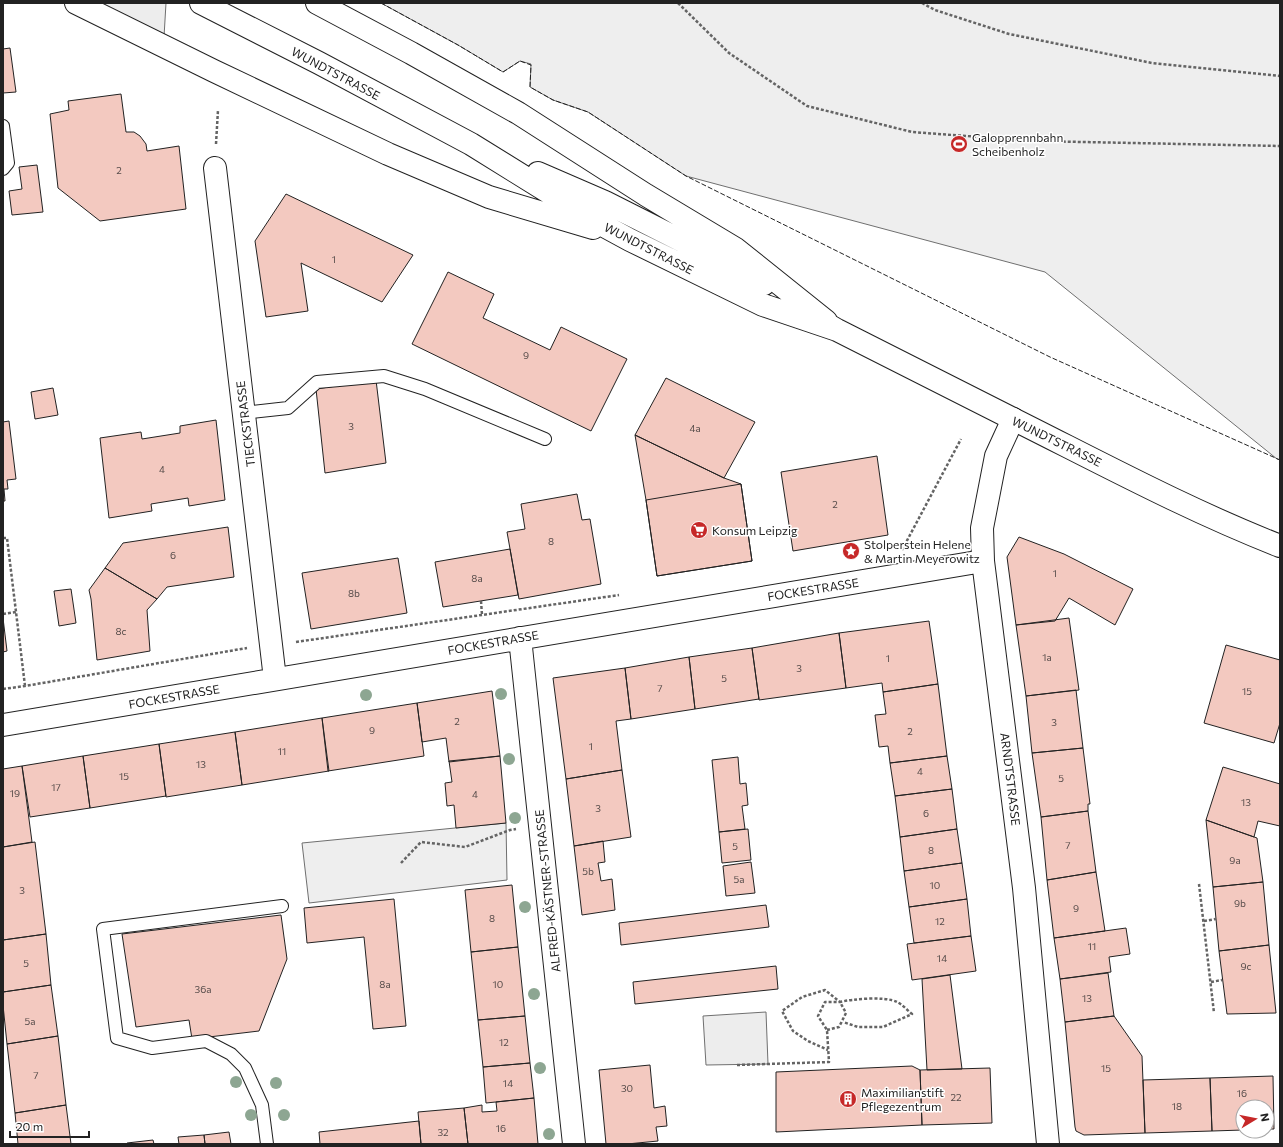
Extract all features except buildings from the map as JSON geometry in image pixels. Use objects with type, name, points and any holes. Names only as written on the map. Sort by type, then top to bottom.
[{"type":"main road","points":[[76,3],[388,154],[489,197],[630,240]]},
{"type":"main road","name":"WUNDTSTRASSE","points":[[201,3],[319,63],[471,144],[595,221],[630,240],[763,305],[837,330]]},
{"type":"main road","points":[[317,3],[411,53],[518,113],[736,249],[837,330]]},
{"type":"main road","name":"WUNDTSTRASSE","points":[[471,144],[605,202],[710,255],[769,287],[837,330],[1187,506],[1237,529],[1280,546]]},
{"type":"main road","name":"TIECKSTRASSE","points":[[215,168],[275,679]]},
{"type":"main road","name":"ARNDTSTRASSE","points":[[1013,419],[996,456],[982,528],[983,561],[1024,888],[1048,1144]]},
{"type":"main road","name":"FOCKESTRASSE","points":[[3,724],[983,561]]},
{"type":"main road","name":"ALFRED-KÄSTNER-STRASSE","points":[[520,638],[574,1144]]},
{"type":"lane","points":[[3,126],[8,163],[3,169]]},
{"type":"lane","points":[[244,412],[288,408],[317,382],[384,376],[425,390],[545,440]]},
{"type":"lane","points":[[267,1144],[262,1105],[245,1068],[231,1054],[206,1041],[152,1048],[117,1038],[103,929],[282,906]]},
{"type":"path","points":[[678,3],[728,53],[807,106],[904,130],[1034,142],[1280,146]]},
{"type":"path","points":[[922,3],[935,10],[1009,34],[1145,62],[1280,76]]},
{"type":"path","points":[[215,168],[218,110]]},
{"type":"path","points":[[897,554],[902,550],[961,439]]},
{"type":"path","points":[[3,538],[7,538],[25,686]]},
{"type":"path","points":[[3,689],[270,644],[303,641],[624,594]]},
{"type":"path","points":[[481,601],[482,615]]},
{"type":"path","points":[[3,614],[16,612]]},
{"type":"path","points":[[401,863],[421,842],[465,847],[510,830],[540,825]]},
{"type":"path","points":[[1199,884],[1214,1013]]},
{"type":"path","points":[[1204,921],[1216,919]]},
{"type":"path","points":[[1211,982],[1222,980]]},
{"type":"path","points":[[827,1030],[839,1028],[846,1013],[840,1002],[825,990],[802,997],[782,1011],[793,1031],[828,1050]]},
{"type":"path","points":[[737,1065],[828,1062],[827,1030],[818,1016],[825,1002],[876,998],[896,1001],[912,1014],[882,1027],[858,1027],[843,1022]]},
{"type":"shaded area","points":[[96,3],[166,3],[164,37]]},
{"type":"shaded area","name":"Galopprennbahn Scheibenholz","points":[[381,3],[1280,3],[1280,460],[1045,272],[686,176],[588,112],[553,100],[530,87],[531,64],[520,61],[503,72],[458,45]]},
{"type":"shaded area","points":[[506,823],[507,880],[309,903],[302,843]]},
{"type":"shaded area","points":[[766,1012],[768,1064],[706,1065],[703,1016]]},
{"type":"fence","points":[[381,3],[458,45],[503,72],[520,61],[531,65],[530,87],[553,100],[588,112],[686,176],[1050,357],[1280,460]]},
{"type":"place","name":"Galopprennbahn Scheibenholz","points":[[959,144]]},
{"type":"place","name":"Konsum Leipzig","points":[[699,530]]},
{"type":"place","name":"Stolperstein Helene & Martin Meyerowitz","points":[[851,551]]},
{"type":"place","name":"Maximilianstift Pflegezentrum","points":[[848,1099]]}]
